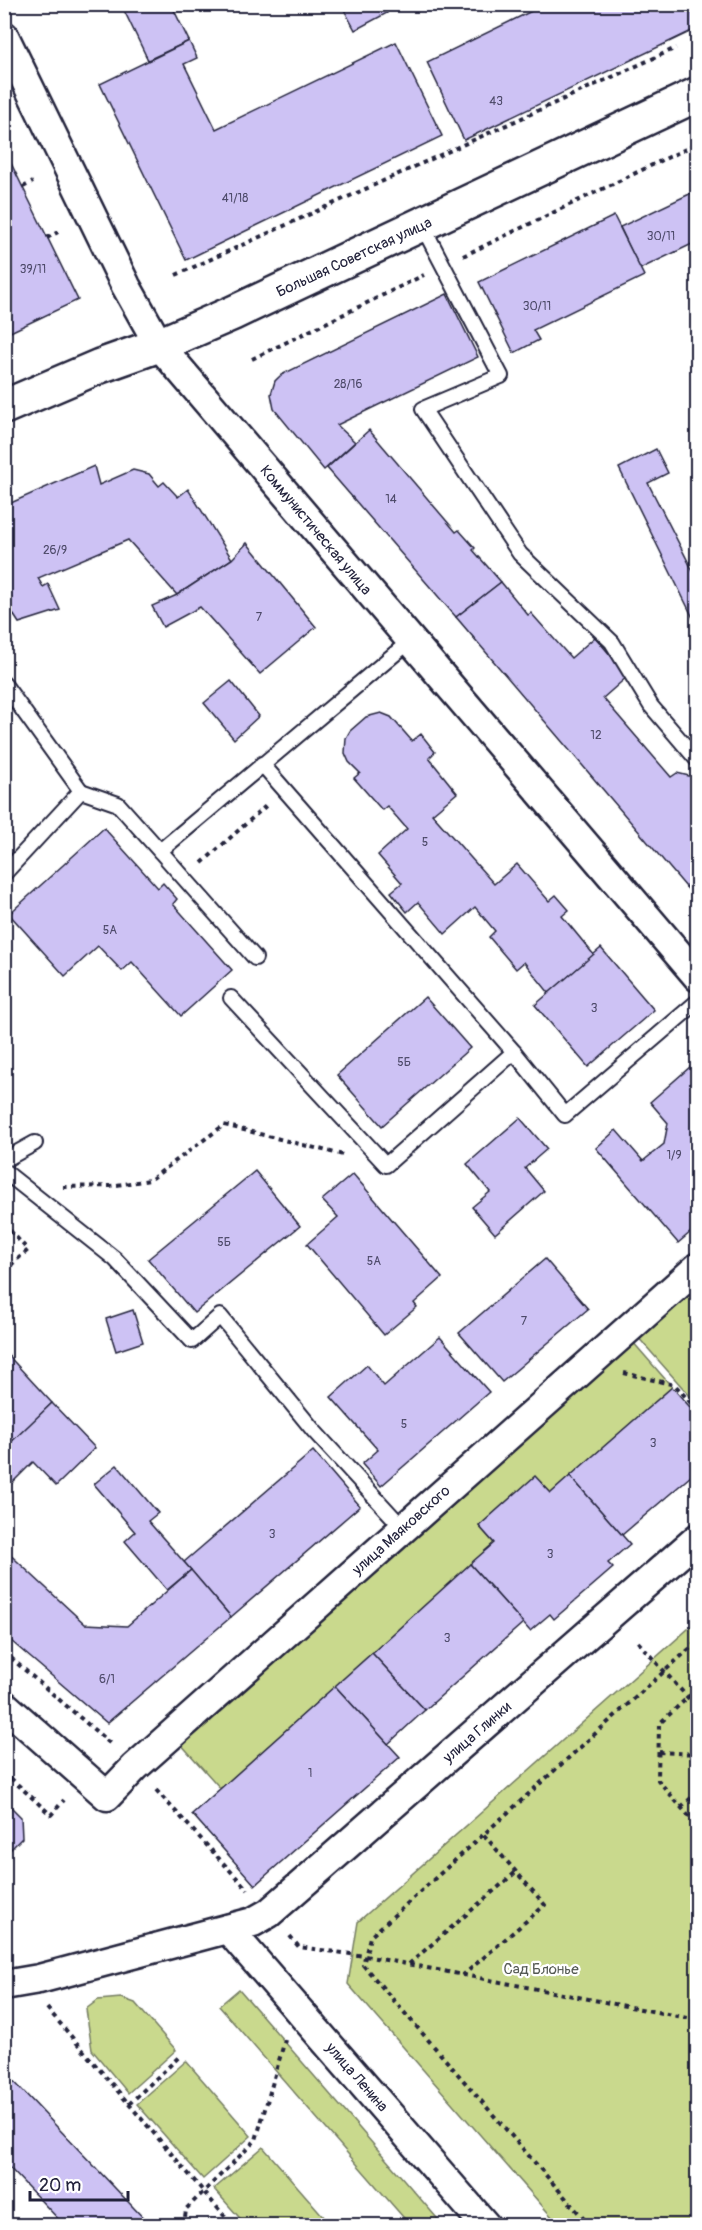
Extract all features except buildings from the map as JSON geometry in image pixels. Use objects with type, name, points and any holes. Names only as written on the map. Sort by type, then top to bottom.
[{"type":"main road","name":"Большая Советская улица","points":[[4,407],[100,366],[159,345],[422,225],[698,94]]},
{"type":"street","name":"Коммунистическая улица","points":[[4,36],[126,286],[159,345],[698,978]]},
{"type":"street","name":"улица Маяковского","points":[[4,1705],[107,1797],[135,1767],[698,1267]]},
{"type":"street","name":"улица Глинки","points":[[4,1985],[39,1979],[241,1925],[269,1913],[698,1538]]},
{"type":"street","name":"улица Ленина","points":[[241,1925],[291,2000],[486,2226]]},
{"type":"lane","points":[[422,225],[501,376],[423,410],[520,554],[612,642],[651,706],[698,760]]},
{"type":"lane","points":[[160,851],[410,641]]},
{"type":"lane","points":[[4,684],[81,791],[118,804],[255,958]]},
{"type":"lane","points":[[261,764],[514,1052],[565,1115],[698,1001]]},
{"type":"lane","points":[[4,874],[81,791]]},
{"type":"lane","points":[[231,998],[386,1166],[514,1052]]},
{"type":"lane","points":[[4,1160],[35,1143]]},
{"type":"lane","points":[[4,1171],[115,1259],[192,1341],[219,1316],[314,1431],[403,1528]]},
{"type":"path","points":[[176,275],[676,48]]},
{"type":"path","points":[[252,359],[698,142]]},
{"type":"path","points":[[23,187],[33,182]]},
{"type":"path","points":[[47,238],[58,232]]},
{"type":"path","points":[[185,878],[284,790]]},
{"type":"path","points":[[27,1188],[110,1186],[150,1180],[224,1125],[386,1166]]},
{"type":"path","points":[[4,1224],[28,1250],[11,1265],[4,1257]]},
{"type":"path","points":[[587,1364],[675,1385],[698,1411]]},
{"type":"path","points":[[590,2226],[363,1965],[370,1937],[698,1641]]},
{"type":"path","points":[[638,1642],[698,1709]]},
{"type":"path","points":[[698,1688],[658,1724],[658,1780],[698,1827]]},
{"type":"path","points":[[658,1752],[698,1754]]},
{"type":"path","points":[[4,1772],[51,1815]]},
{"type":"path","points":[[681,1807],[698,1792]]},
{"type":"path","points":[[462,1976],[545,1905],[483,1834]]},
{"type":"path","points":[[408,1965],[517,1871]]},
{"type":"path","points":[[288,1934],[299,1947],[365,1956],[698,2020]]},
{"type":"path","points":[[293,1952],[299,1947]]},
{"type":"path","points":[[184,2226],[186,2209],[256,2140],[285,2042],[291,2000]]},
{"type":"path","points":[[43,2003],[233,2226]]},
{"type":"path","points":[[129,2104],[182,2055]]},
{"type":"green space","points":[[697,1285],[697,1404],[637,1336]]},
{"type":"green space","points":[[632,1341],[672,1387],[551,1493],[535,1477],[479,1526],[494,1543],[221,1789],[179,1742]]},
{"type":"green space","name":"Сад Блонье","points":[[697,1621],[697,2225],[559,2225],[348,1984],[358,1922]]},
{"type":"green space","points":[[239,1989],[443,2225],[410,2225],[219,2006]]},
{"type":"green space","points":[[121,1998],[135,2003],[176,2050],[128,2093],[92,2050],[86,2009],[98,2000]]},
{"type":"green space","points":[[186,2061],[251,2136],[203,2179],[137,2104]]},
{"type":"green space","points":[[263,2147],[331,2225],[246,2225],[214,2189]]}]
